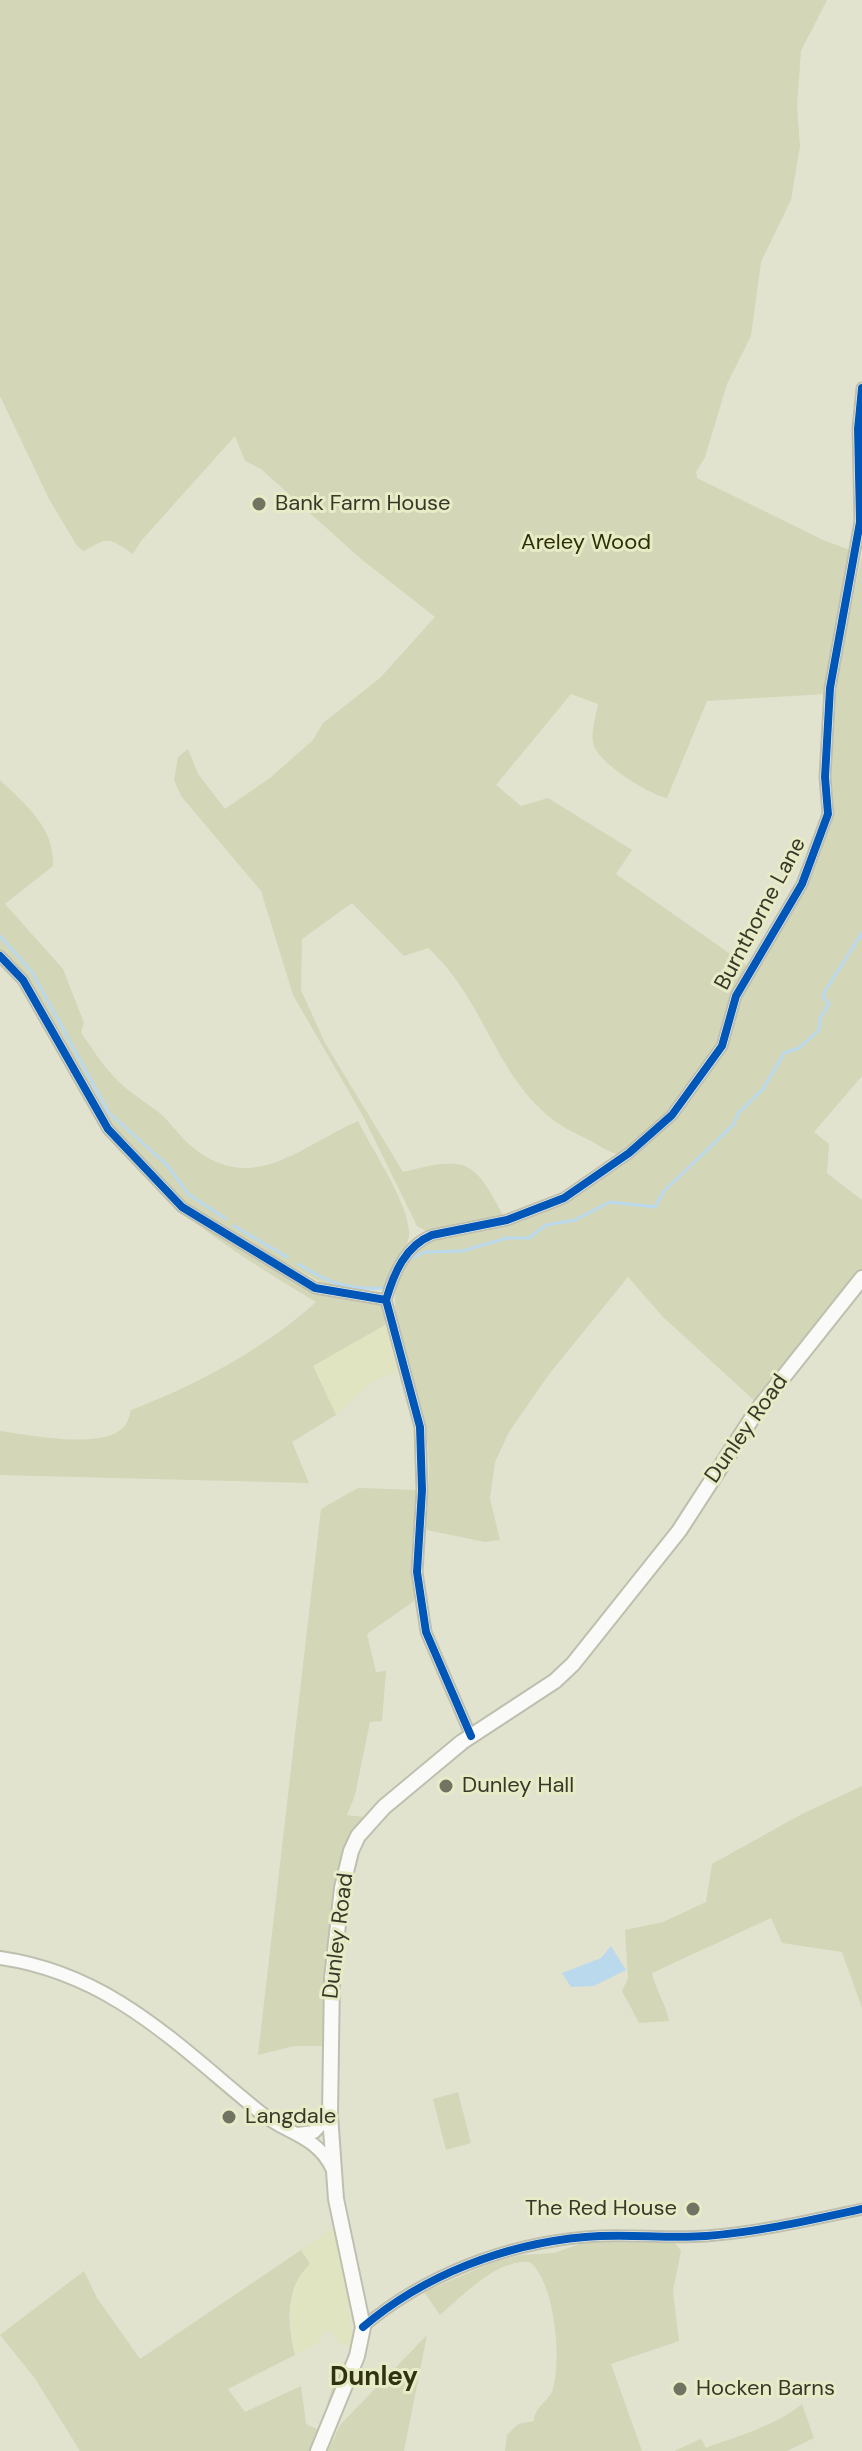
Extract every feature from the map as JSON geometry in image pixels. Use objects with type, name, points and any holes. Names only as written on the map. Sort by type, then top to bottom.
[{"type":"main road","name":"Dunley Road","points":[[318,2451],[357,2356],[363,2327],[333,2171],[330,2115],[332,1979],[342,1888],[351,1851],[358,1836],[384,1807],[471,1736],[545,1688],[573,1664],[679,1531],[758,1409],[862,1278]]},
{"type":"street","name":"Burnthorne Lane","points":[[386,1300],[403,1259],[418,1242],[432,1235],[507,1220],[552,1205],[629,1153],[678,1109],[722,1046],[736,996],[802,884],[828,814],[825,777],[830,688],[860,522],[858,429],[862,388]]},
{"type":"street","points":[[0,956],[23,980],[108,1129],[182,1207],[315,1288],[386,1300],[420,1427],[422,1490],[417,1572],[423,1622],[439,1668],[471,1736]]},
{"type":"street","points":[[0,1958],[48,1969],[128,2007],[178,2041],[267,2117],[321,2148],[333,2171]]},
{"type":"street","points":[[298,2134],[314,2132],[330,2115]]},
{"type":"street","points":[[363,2327],[391,2305],[438,2278],[503,2252],[585,2237],[722,2235],[862,2209]]},
{"type":"shaded area","points":[[385,1325],[398,1371],[370,1383],[336,1415],[313,1366]]},
{"type":"shaded area","points":[[335,2227],[345,2273],[353,2347],[336,2341],[333,2333],[323,2331],[319,2342],[295,2355],[290,2307],[300,2273],[310,2264],[301,2250]]},
{"type":"green space","name":"Areley Wood","points":[[0,0],[827,0],[801,51],[797,106],[800,146],[791,200],[761,262],[751,336],[727,384],[705,457],[696,472],[697,478],[823,540],[850,550],[825,694],[707,701],[667,798],[636,784],[603,758],[593,742],[598,704],[571,694],[496,785],[521,806],[548,798],[632,850],[616,874],[749,967],[711,1058],[689,1089],[662,1118],[620,1155],[615,1154],[553,1119],[531,1099],[497,1050],[468,997],[450,971],[428,948],[404,956],[352,903],[302,939],[301,990],[325,1043],[403,1172],[441,1164],[466,1166],[484,1183],[504,1217],[426,1231],[417,1226],[364,1118],[293,995],[261,891],[181,796],[174,780],[178,757],[188,749],[198,774],[225,809],[270,778],[313,740],[323,723],[380,678],[435,617],[361,559],[261,469],[245,461],[235,436],[141,541],[133,554],[109,541],[84,551],[77,546],[49,499],[0,396]]},
{"type":"green space","points":[[862,555],[862,1076],[814,1132],[829,1144],[827,1173],[862,1200],[862,1270],[757,1403],[663,1317],[628,1277],[550,1373],[509,1432],[495,1462],[490,1499],[500,1540],[485,1542],[427,1530],[427,1439],[399,1334],[395,1307],[397,1282],[408,1260],[428,1242],[526,1219],[578,1195],[679,1115],[721,1058],[731,1038],[741,996],[803,888],[832,822],[831,771],[838,668]]},
{"type":"green space","points":[[0,780],[29,808],[44,829],[53,866],[5,904],[63,969],[84,1023],[81,1032],[98,1058],[118,1081],[162,1115],[191,1146],[213,1161],[235,1167],[255,1167],[275,1162],[358,1121],[397,1193],[408,1222],[406,1248],[382,1289],[342,1290],[328,1286],[204,1218],[173,1194],[156,1172],[115,1132],[83,1081],[63,1036],[38,998],[29,977],[0,950]]},
{"type":"green space","points":[[184,1214],[239,1244],[313,1293],[377,1302],[385,1308],[385,1325],[313,1366],[336,1415],[292,1442],[309,1483],[0,1475],[0,1431],[78,1440],[108,1436],[124,1427],[131,1410],[229,1364],[274,1335],[316,1302]]},
{"type":"green space","points":[[358,1488],[417,1490],[414,1601],[367,1634],[376,1672],[386,1671],[382,1721],[370,1722],[355,1795],[347,1815],[364,1817],[346,1847],[339,1869],[322,2046],[294,2046],[258,2055],[321,1509]]},
{"type":"green space","points":[[862,1786],[862,2008],[842,1952],[782,1943],[771,1918],[652,1973],[669,2021],[639,2023],[622,1991],[628,1978],[625,1930],[663,1922],[706,1902],[712,1864],[802,1814]]},
{"type":"green space","points":[[458,2092],[471,2143],[446,2150],[433,2099]]},
{"type":"green space","points":[[585,2242],[675,2243],[681,2251],[673,2291],[679,2341],[611,2364],[642,2451],[505,2451],[507,2435],[518,2424],[534,2421],[536,2412],[553,2389],[556,2376],[554,2322],[539,2272],[530,2262],[506,2266],[471,2288],[440,2315],[424,2292],[494,2262],[522,2255],[554,2253]]},
{"type":"green space","points":[[301,2250],[310,2264],[296,2284],[290,2306],[290,2331],[295,2355],[228,2389],[245,2412],[301,2386],[306,2424],[319,2430],[310,2451],[80,2451],[34,2377],[0,2335],[84,2271],[97,2298],[140,2359]]},
{"type":"green space","points":[[427,2335],[404,2451],[328,2451],[340,2425]]},
{"type":"green space","points":[[347,2362],[321,2425],[333,2384]]},
{"type":"green space","points":[[802,2404],[814,2438],[787,2451],[674,2451],[701,2439],[706,2448],[768,2425]]},
{"type":"water","points":[[611,1946],[626,1970],[594,1986],[571,1987],[562,1973],[601,1958]]},
{"type":"waterway","points":[[410,1259],[425,1252],[462,1251],[507,1238],[529,1238],[546,1225],[575,1220],[610,1202],[655,1207],[664,1191],[733,1125],[739,1112],[763,1089],[784,1053],[799,1048],[819,1030],[820,1018],[829,1004],[823,996],[825,991],[862,933]]},
{"type":"waterway","points":[[0,936],[32,972],[109,1113],[167,1165],[188,1194],[226,1219]]},
{"type":"waterway","points":[[234,1226],[287,1257]]},
{"type":"waterway","points":[[298,1264],[338,1284],[382,1288]]},
{"type":"cycle path","points":[[471,1736],[426,1632],[417,1572],[422,1490],[420,1427],[386,1300],[402,1262],[423,1240],[432,1235],[507,1220],[564,1198],[629,1153],[672,1115],[722,1046],[736,996],[802,884],[828,814],[825,777],[830,688],[860,522],[858,429],[862,388]]},
{"type":"cycle path","points":[[0,956],[23,980],[108,1129],[182,1207],[315,1288],[386,1300]]},
{"type":"cycle path","points":[[363,2327],[387,2308],[439,2278],[467,2265],[525,2247],[600,2236],[691,2237],[726,2234],[862,2209]]},
{"type":"place","name":"Bank Farm House","points":[[259,504]]},
{"type":"place","name":"Dunley Hall","points":[[446,1786]]},
{"type":"place","name":"Langdale","points":[[229,2117]]},
{"type":"place","name":"The Red House","points":[[693,2209]]},
{"type":"place","name":"Hocken Barns","points":[[680,2389]]},
{"type":"district","name":"Dunley","points":[[374,2378]]}]
